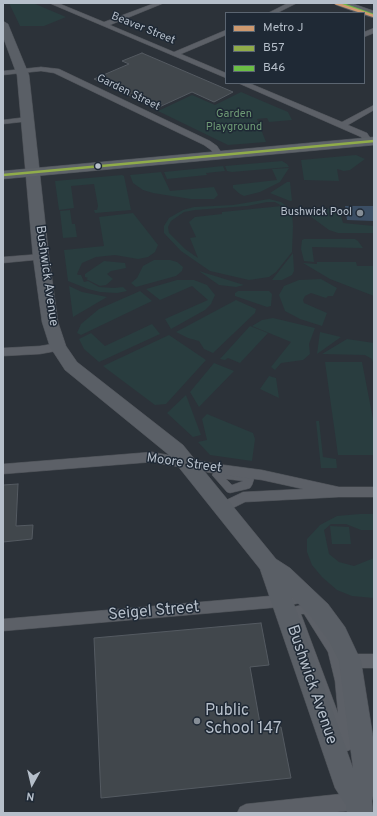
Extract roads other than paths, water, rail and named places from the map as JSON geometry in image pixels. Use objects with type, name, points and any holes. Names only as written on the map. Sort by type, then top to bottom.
[{"type":"main road","points":[[340,3],[374,14]]},
{"type":"main road","name":"Bushwick Avenue","points":[[4,29],[22,71],[41,257],[50,322],[58,347],[72,366],[103,393],[176,450],[269,565],[282,574],[320,611],[337,634],[350,661],[366,773],[359,807]]},
{"type":"main road","points":[[3,175],[371,142]]},
{"type":"main road","name":"Bushwick Avenue","points":[[269,565],[344,779],[359,807]]},
{"type":"street","name":"Beaver Street","points":[[52,3],[225,76]]},
{"type":"street","points":[[104,25],[161,3]]},
{"type":"street","points":[[273,12],[294,3]]},
{"type":"street","points":[[365,34],[374,30]]},
{"type":"street","points":[[175,54],[225,32]]},
{"type":"street","name":"Garden Street","points":[[3,73],[41,69],[56,71],[207,143],[214,148],[219,155]]},
{"type":"street","points":[[244,84],[364,135],[371,142]]},
{"type":"street","points":[[253,88],[262,84]]},
{"type":"street","points":[[342,125],[374,107]]},
{"type":"street","points":[[3,122],[27,119]]},
{"type":"street","points":[[3,260],[41,257]]},
{"type":"street","points":[[3,352],[40,350],[58,347]]},
{"type":"street","name":"Moore Street","points":[[3,469],[152,457],[217,469],[262,475],[339,492]]},
{"type":"street","name":"Moore Street","points":[[223,508],[243,497],[339,492],[374,492]]},
{"type":"street","name":"Seigel Street","points":[[3,625],[281,601],[305,597]]},
{"type":"street","points":[[307,609],[332,651],[341,681],[348,745],[345,746],[295,613],[296,610],[307,609]]},
{"type":"street","points":[[350,661],[374,661]]},
{"type":"street","points":[[246,813],[359,807]]},
{"type":"water","name":"Bushwick Pool","points":[[345,206],[374,206],[374,221],[347,220]]},
{"type":"metro line","name":"J","points":[[335,3],[362,12]]},
{"type":"metro line","name":"J","points":[[365,13],[374,16]]},
{"type":"place","name":"Bushwick Pool","points":[[360,213]]},
{"type":"place","name":"Public School 147","points":[[197,721]]},
{"type":"park label","name":"Garden Playground","points":[[234,121]]}]
